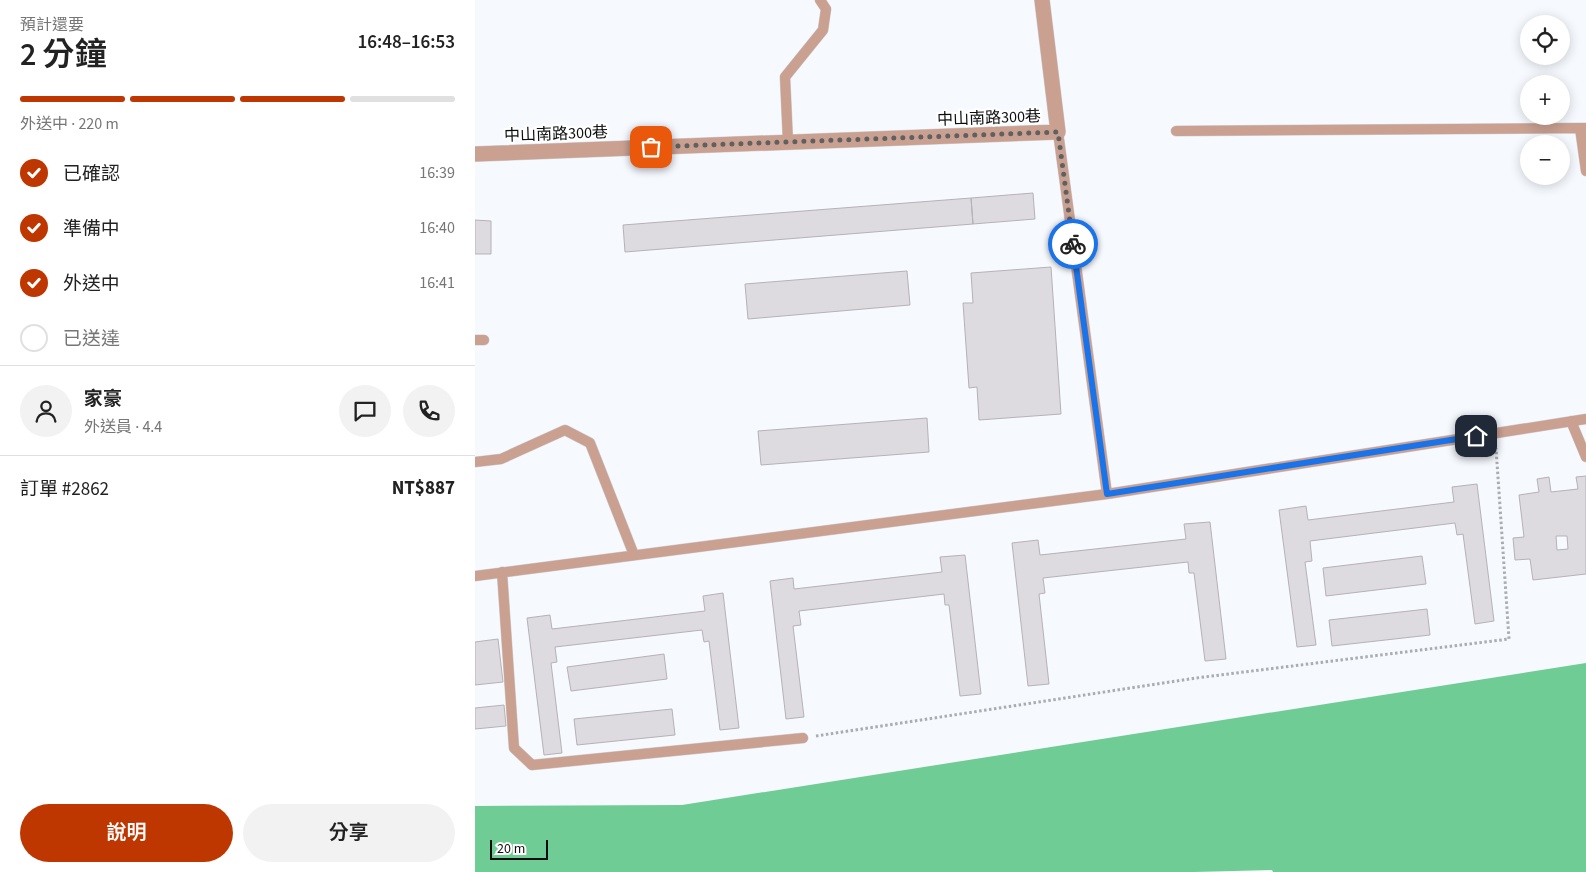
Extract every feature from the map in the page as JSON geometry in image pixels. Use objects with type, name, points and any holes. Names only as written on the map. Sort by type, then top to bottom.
[{"type":"street","name":"中山南路300巷","points":[[475,154],[1058,132],[1042,0]]},
{"type":"lane","points":[[787,142],[785,77],[823,30],[826,3]]},
{"type":"lane","points":[[1176,131],[1583,128],[1586,171]]},
{"type":"lane","points":[[1058,132],[1107,494]]},
{"type":"lane","points":[[475,576],[1107,494],[1586,419]]},
{"type":"lane","points":[[1571,421],[1586,457]]},
{"type":"lane","points":[[475,462],[501,459],[565,430],[590,444],[634,555]]},
{"type":"lane","points":[[502,572],[514,748],[532,765],[803,738]]},
{"type":"path","points":[[803,738],[1196,678],[1509,639],[1495,433]]},
{"type":"green space","points":[[1586,663],[1586,872],[1273,872],[1272,870],[1194,872],[475,872],[475,806],[682,805]]},
{"type":"building","points":[[1033,193],[1035,219],[973,224],[971,198]]},
{"type":"building","points":[[971,198],[973,224],[625,252],[623,225]]},
{"type":"building","points":[[475,220],[491,221],[491,254],[475,254]]},
{"type":"building","points":[[1051,267],[1061,414],[979,420],[977,387],[969,388],[963,303],[973,303],[971,273]]},
{"type":"building","points":[[907,271],[910,305],[748,319],[745,284]]},
{"type":"building","points":[[927,418],[929,452],[761,465],[758,431]]},
{"type":"building","points":[[1586,476],[1586,574],[1533,580],[1530,559],[1515,560],[1513,538],[1524,537],[1519,495],[1539,492],[1537,479],[1549,477],[1551,492],[1578,489],[1576,477]],"holes":[[[1556,536],[1567,536],[1568,549],[1557,550]]]},
{"type":"building","points":[[1477,484],[1494,621],[1475,624],[1463,534],[1457,535],[1455,523],[1310,541],[1312,561],[1305,562],[1316,645],[1297,647],[1279,510],[1306,506],[1308,520],[1454,502],[1452,487]]},
{"type":"building","points":[[1210,522],[1226,659],[1205,661],[1194,573],[1189,573],[1188,562],[1043,578],[1045,593],[1039,594],[1049,684],[1028,686],[1012,543],[1038,540],[1040,555],[1186,539],[1184,524]]},
{"type":"building","points":[[965,555],[981,694],[960,696],[949,605],[945,605],[944,594],[799,611],[801,625],[793,626],[804,717],[786,719],[770,581],[793,578],[794,589],[942,572],[940,557]]},
{"type":"building","points":[[1422,556],[1426,584],[1326,596],[1323,568]]},
{"type":"building","points":[[723,593],[739,728],[720,730],[709,641],[704,642],[702,630],[555,647],[557,662],[551,663],[562,753],[544,755],[527,618],[550,615],[552,629],[705,611],[703,596]]},
{"type":"building","points":[[1427,609],[1430,635],[1332,646],[1329,620]]},
{"type":"building","points":[[498,639],[503,682],[475,685],[475,642]]},
{"type":"building","points":[[664,654],[667,679],[571,691],[567,667]]},
{"type":"building","points":[[504,705],[506,726],[475,729],[475,708]]},
{"type":"building","points":[[672,709],[675,735],[577,745],[574,719]]},
{"type":"way so far","points":[[651,147],[1058,132],[1073,244]]},
{"type":"route","points":[[1073,244],[1107,494],[1476,436]]}]
